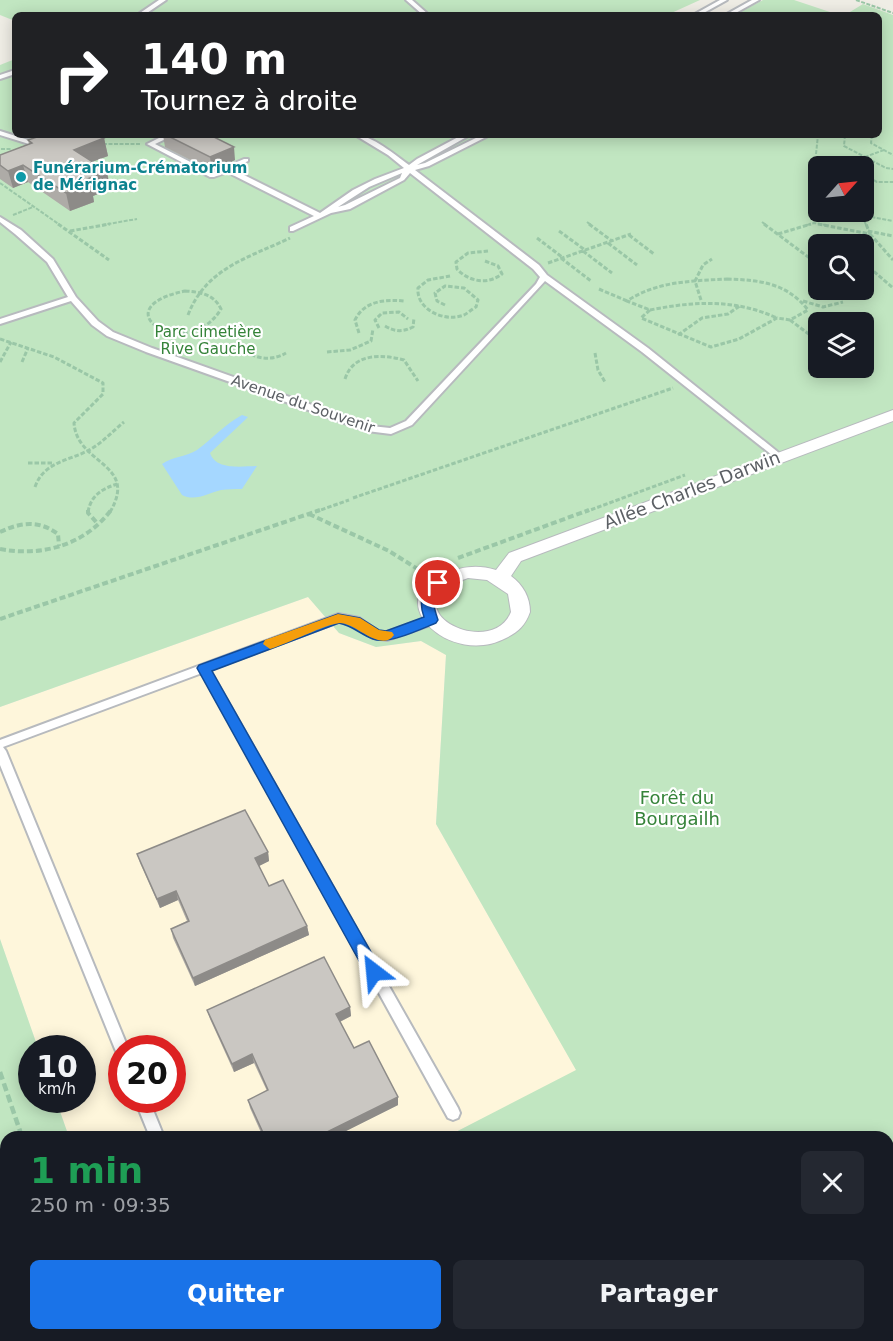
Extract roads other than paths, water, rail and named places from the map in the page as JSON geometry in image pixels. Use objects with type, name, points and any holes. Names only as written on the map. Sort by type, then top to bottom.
[{"type":"street","name":"Allée Charles Darwin","points":[[500,578],[515,557],[893,415]]},
{"type":"street","points":[[466,572],[484,573],[500,578],[516,591],[521,608],[513,625],[502,633],[485,639],[468,639],[450,635],[437,627],[432,620],[426,604],[429,593],[438,583],[451,575],[466,572]]},
{"type":"lane","points":[[145,12],[163,0]]},
{"type":"lane","points":[[409,0],[423,12]]},
{"type":"lane","points":[[702,12],[724,0]]},
{"type":"lane","points":[[734,12],[756,0]]},
{"type":"lane","points":[[18,138],[49,147]]},
{"type":"lane","points":[[164,138],[150,144],[212,176],[246,160],[236,155]]},
{"type":"lane","points":[[363,138],[410,169],[536,267],[544,277],[687,383],[780,457]]},
{"type":"lane","points":[[293,229],[329,212],[347,207],[402,179],[418,160],[461,138]]},
{"type":"lane","points":[[410,169],[427,165],[481,138]]},
{"type":"lane","points":[[227,169],[320,216]]},
{"type":"lane","name":"Avenue du Souvenir","points":[[1,220],[50,261],[73,298],[95,323],[110,334],[370,429],[391,431],[409,423],[544,277]]},
{"type":"lane","points":[[0,321],[73,298]]},
{"type":"lane","points":[[0,744],[338,618],[355,621],[377,635],[387,636],[432,620]]},
{"type":"lane","points":[[204,668],[453,1113]]},
{"type":"lane","points":[[0,751],[116,1035]]},
{"type":"lane","points":[[147,1113],[155,1131]]},
{"type":"water","points":[[242,415],[248,417],[210,453],[213,459],[224,465],[257,466],[242,489],[221,490],[192,498],[182,495],[162,464],[197,450]]},
{"type":"place","name":"Funérarium-Crématorium de Mérignac","points":[[21,177]]},
{"type":"park label","name":"Parc cimetière Rive Gauche","points":[[208,340]]},
{"type":"park label","name":"Forêt du Bourgailh","points":[[677,808]]}]
